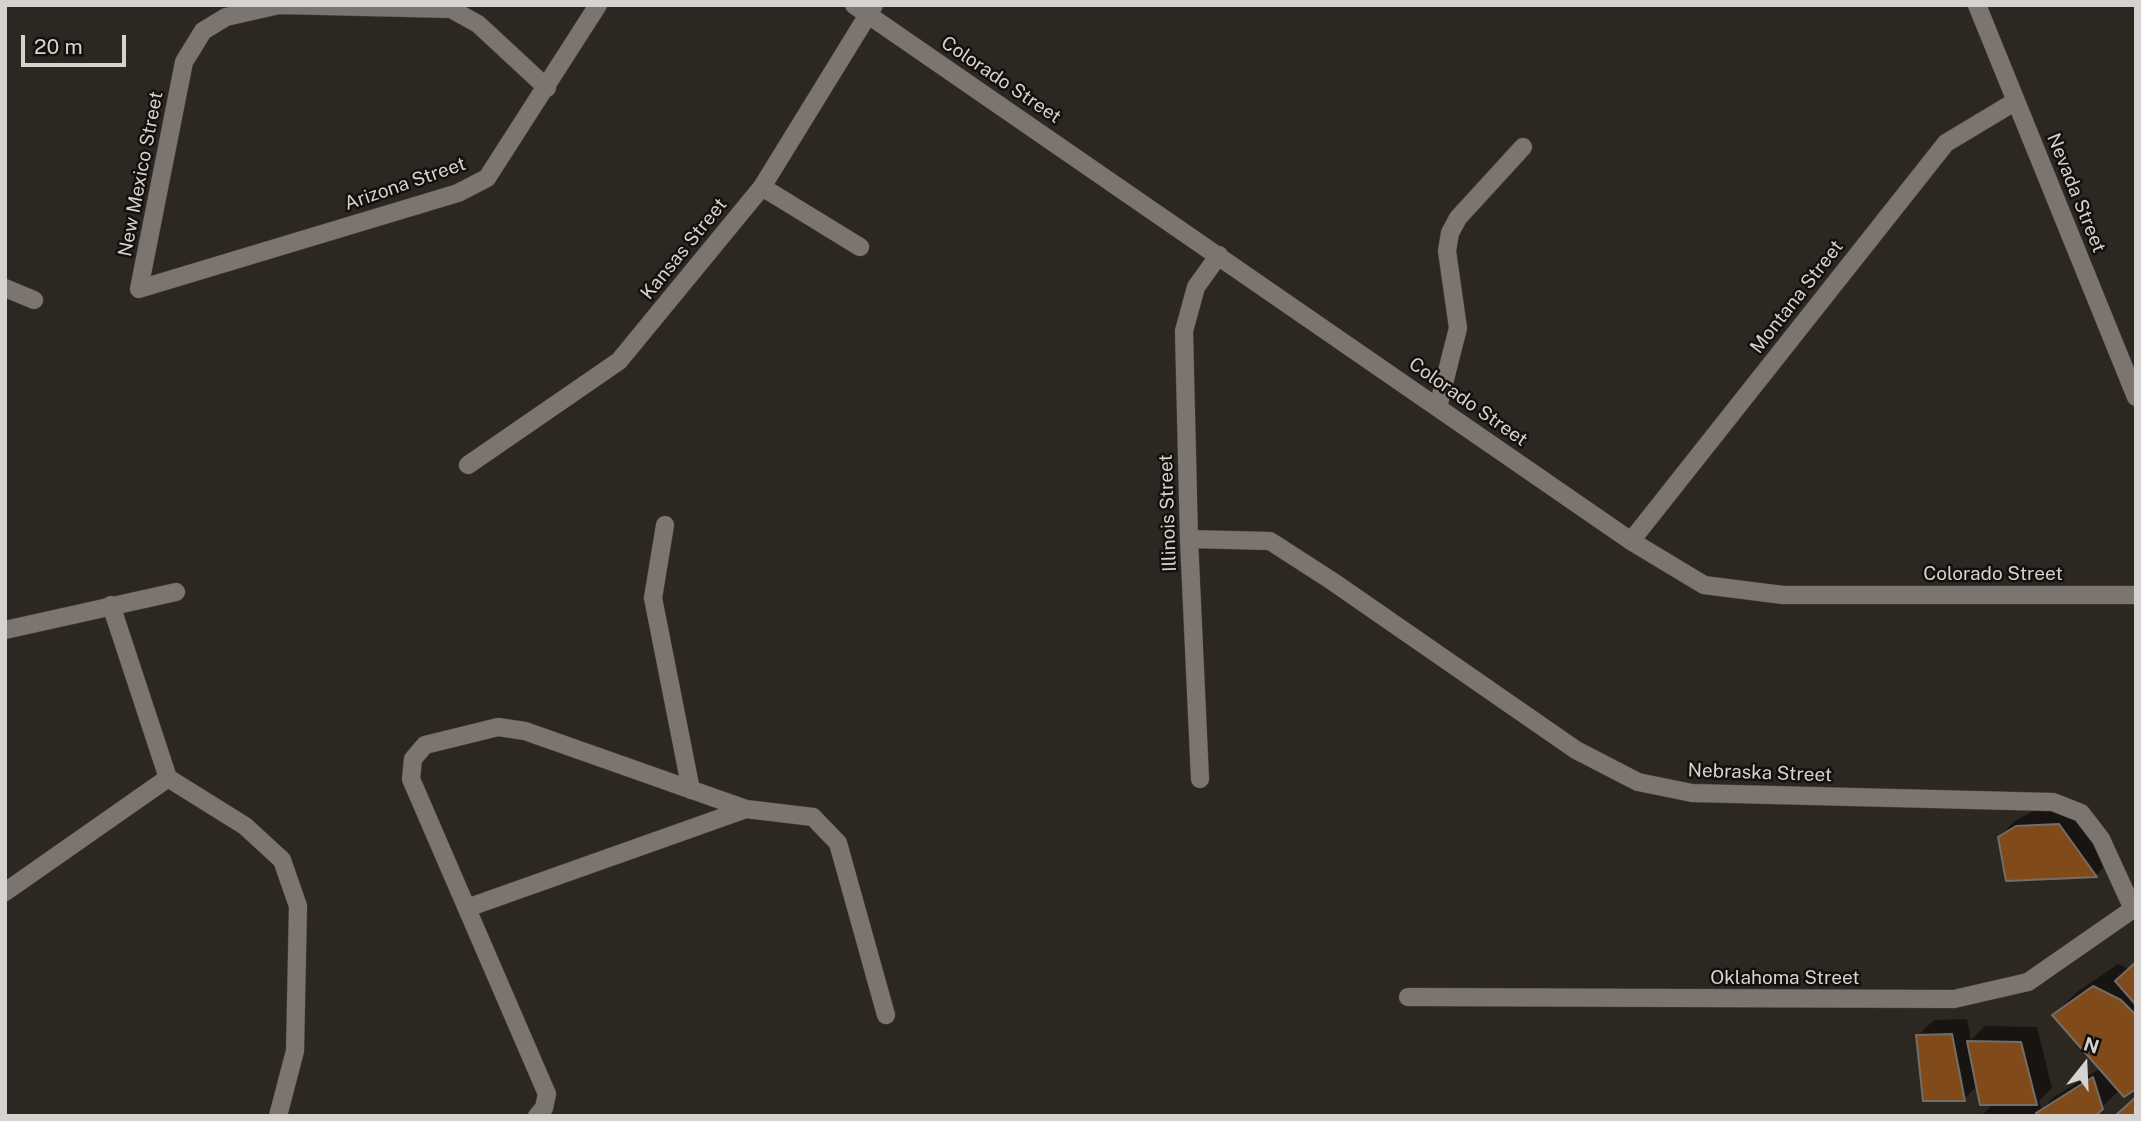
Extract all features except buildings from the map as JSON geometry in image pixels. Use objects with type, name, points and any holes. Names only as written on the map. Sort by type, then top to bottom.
[{"type":"street","name":"New Mexico Street","points":[[139,289],[184,62],[203,31],[226,17],[279,5],[451,9],[478,24],[547,88]]},
{"type":"street","name":"Arizona Street","points":[[139,289],[458,193],[487,178],[598,5]]},
{"type":"street","name":"Nevada Street","points":[[1977,5],[2136,397]]},
{"type":"street","name":"Kansas Street","points":[[468,465],[619,361],[762,187],[866,8]]},
{"type":"street","name":"Colorado Street","points":[[866,8],[1631,541],[1704,585],[1783,595],[2136,595]]},
{"type":"street","name":"Montana Street","points":[[1631,541],[1946,142],[2016,101]]},
{"type":"street","points":[[1438,407],[1458,328],[1447,251],[1450,233],[1458,218],[1523,148]]},
{"type":"street","points":[[762,187],[860,247]]},
{"type":"street","name":"Illinois Street","points":[[1200,779],[1189,539],[1184,331],[1196,287],[1219,255]]},
{"type":"street","points":[[5,288],[34,300]]},
{"type":"street","points":[[664,525],[653,598],[691,790]]},
{"type":"street","name":"Nebraska Street","points":[[1189,539],[1270,541],[1576,750],[1638,782],[1692,793],[2053,802],[2081,813],[2101,839],[2134,908]]},
{"type":"street","points":[[5,630],[176,592]]},
{"type":"street","points":[[111,605],[168,778],[245,825],[282,860],[298,906],[295,1051],[278,1116]]},
{"type":"street","points":[[537,1116],[544,1108],[547,1094],[411,779],[413,759],[425,745],[498,727],[524,731],[746,808],[813,817],[838,843],[886,1015]]},
{"type":"street","points":[[5,892],[168,778]]},
{"type":"street","points":[[467,908],[746,808]]},
{"type":"street","name":"Oklahoma Street","points":[[1408,998],[1954,999],[2028,982],[2134,908]]}]
